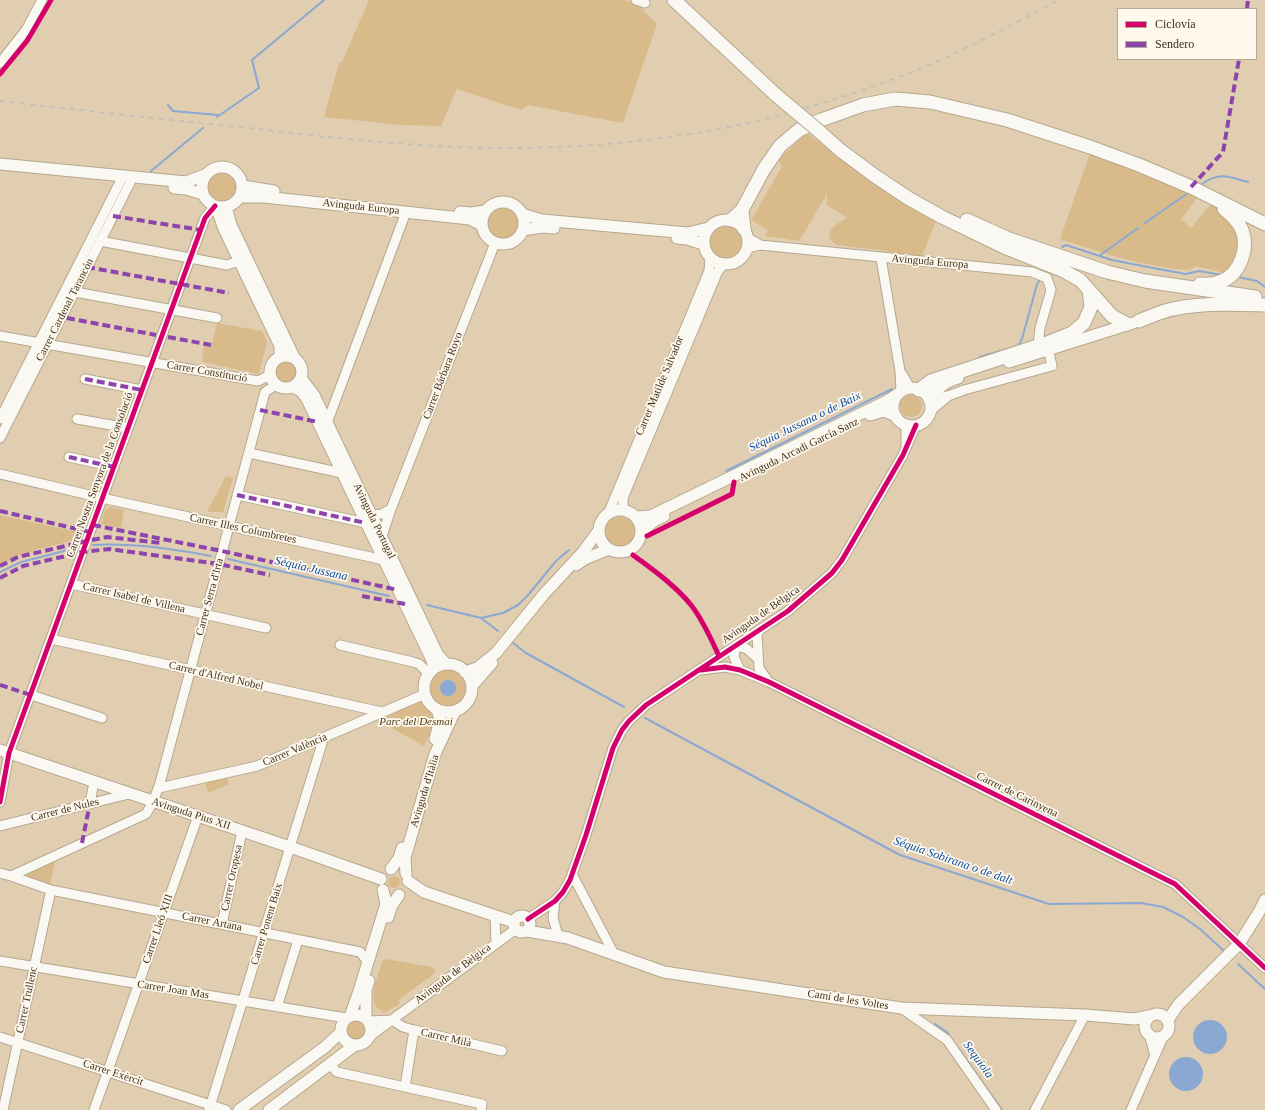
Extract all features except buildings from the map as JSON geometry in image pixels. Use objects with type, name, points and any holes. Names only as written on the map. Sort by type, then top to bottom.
[{"type":"highway","points":[[674,0],[776,95],[840,150],[869,172],[908,198],[942,216],[1004,247],[1047,263],[1080,280],[1112,316],[1133,323],[1163,312],[1182,308],[1262,300]]},
{"type":"highway","points":[[731,220],[742,210],[764,169],[780,146],[799,130],[821,120],[863,105],[895,99],[930,102],[1008,120],[1139,165],[1265,224]]},
{"type":"highway","points":[[820,132],[877,171],[945,209],[1009,239],[1066,259],[1093,266],[1185,283],[1209,285],[1223,281],[1236,270],[1245,250],[1242,231],[1235,218],[1207,196]]},
{"type":"highway","points":[[742,210],[746,238]]},
{"type":"highway","points":[[1047,263],[1144,287],[1209,296],[1262,300]]},
{"type":"highway","points":[[1093,266],[1107,272],[1145,281],[1262,300]]},
{"type":"highway","points":[[907,391],[931,381],[1044,346],[1072,333],[1084,323],[1091,307],[1089,290]]},
{"type":"main road","points":[[0,164],[186,189],[203,194]]},
{"type":"main road","points":[[0,171],[125,180],[186,182],[205,175],[215,167],[222,166],[234,170],[239,174],[242,180],[241,192],[236,202],[219,206],[210,203],[203,194],[202,187],[205,175]]},
{"type":"main road","name":"Avinguda Europa","points":[[241,192],[264,190],[471,213],[485,211]]},
{"type":"main road","name":"Avinguda Europa","points":[[241,192],[264,197],[470,219],[481,225]]},
{"type":"main road","points":[[508,202],[514,204],[522,214],[524,225],[523,230],[515,241],[509,244],[496,243],[486,236],[481,225],[485,211],[495,203],[508,202]]},
{"type":"main road","points":[[219,206],[224,229],[280,346],[280,356]]},
{"type":"main road","points":[[219,206],[231,225],[294,357],[301,364],[302,369],[299,382],[293,387],[284,388],[273,380],[270,370],[273,362],[280,356],[294,357]]},
{"type":"main road","points":[[522,214],[542,220],[688,233],[708,228]]},
{"type":"main road","points":[[718,220],[731,220],[736,222],[746,238],[744,255],[732,264],[724,264],[710,258],[703,244],[705,233],[708,228],[718,220]]},
{"type":"main road","points":[[523,230],[542,227],[687,239],[703,244]]},
{"type":"main road","points":[[907,391],[893,405],[898,420],[911,424],[925,420],[929,404],[938,388],[949,380],[1044,346],[1133,323]]},
{"type":"main road","name":"Avinguda Portugal","points":[[301,378],[314,395],[327,423],[369,519],[384,560],[431,658],[432,671]]},
{"type":"main road","name":"Avinguda Portugal","points":[[293,387],[301,391],[307,399],[342,472],[369,519],[382,536],[438,655],[446,664]]},
{"type":"main road","points":[[636,517],[651,516],[907,391],[924,392],[929,404]]},
{"type":"main road","name":"Avinguda Arcadi García Sanz","points":[[641,532],[654,521],[874,413],[884,411],[896,416]]},
{"type":"main road","points":[[615,510],[623,510],[630,512],[636,517],[640,524],[641,532],[637,545],[630,550],[617,552],[608,549],[601,541],[599,530],[603,518],[615,510]]},
{"type":"main road","points":[[466,672],[477,668],[496,653],[544,594],[583,552],[599,530]]},
{"type":"main road","points":[[562,575],[585,559],[608,549]]},
{"type":"main road","points":[[472,686],[493,661],[496,653]]},
{"type":"main road","points":[[446,664],[456,666],[466,672],[470,678],[472,686],[470,697],[464,706],[455,711],[446,712],[437,709],[429,703],[425,694],[425,683],[432,671],[446,664]]},
{"type":"main road","name":"Avinguda d'Itàlia","points":[[391,869],[399,858],[439,728],[440,720],[437,709]]},
{"type":"main road","name":"Avinguda d'Itàlia","points":[[367,1020],[366,989],[392,905],[404,885],[405,858],[435,754],[455,711]]},
{"type":"main road","name":"Avinguda Pius XII","points":[[4,752],[290,847],[382,884]]},
{"type":"main road","points":[[355,1045],[346,1041],[341,1032],[341,1027],[348,1017],[368,962],[386,904],[382,884],[384,874],[391,869],[399,869],[404,885]]},
{"type":"main road","points":[[382,884],[390,895],[404,885]]},
{"type":"main road","points":[[404,885],[495,917],[523,924]]},
{"type":"main road","points":[[1164,1017],[1239,944],[1265,900]]},
{"type":"main road","name":"Camí de les Voltes","points":[[523,924],[558,932],[568,938]]},
{"type":"main road","name":"Camí de les Voltes","points":[[523,924],[568,938],[664,972],[901,1008],[1084,1015],[1143,1019]]},
{"type":"main road","points":[[1154,1014],[1164,1017],[1170,1026],[1168,1033],[1163,1037],[1150,1037],[1145,1030],[1143,1019],[1154,1014]]},
{"type":"main road","points":[[269,1110],[355,1045],[364,1043],[370,1036],[371,1031],[367,1020],[358,1015],[348,1017]]},
{"type":"main road","points":[[239,1110],[325,1047],[341,1032]]},
{"type":"street","points":[[0,63],[26,30],[42,0]]},
{"type":"street","name":"Carrer Cardenal Tarancón","points":[[0,419],[43,343],[75,292],[100,241],[125,180]]},
{"type":"street","name":"Carrer Cardenal Tarancón","points":[[0,438],[43,343],[125,180]]},
{"type":"street","name":"Carrer Nostra Senyora de la Consolació","points":[[0,802],[4,752],[31,695],[205,218],[219,206]]},
{"type":"street","points":[[327,423],[406,212]]},
{"type":"street","name":"Avinguda Europa","points":[[746,238],[760,245],[1032,272],[1047,278],[1051,290],[1040,328],[1044,346],[1052,366],[964,390],[929,404]]},
{"type":"street","points":[[100,241],[227,265],[240,261]]},
{"type":"street","name":"Carrer Bárbara Royo","points":[[382,536],[391,509],[496,243]]},
{"type":"street","name":"Carrer Matilde Salvador","points":[[608,514],[709,270],[710,258]]},
{"type":"street","points":[[881,258],[900,371],[907,391]]},
{"type":"street","name":"Carrer Matilde Salvador","points":[[623,510],[623,498],[625,492],[718,271],[724,264]]},
{"type":"street","points":[[75,292],[217,318]]},
{"type":"street","name":"Carrer Constitució","points":[[0,336],[258,382],[273,380]]},
{"type":"street","points":[[85,379],[142,390]]},
{"type":"street","points":[[258,382],[265,392],[273,380]]},
{"type":"street","name":"Carrer Serra d'Irta","points":[[154,802],[191,670],[265,392]]},
{"type":"street","points":[[319,407],[334,404]]},
{"type":"street","points":[[77,419],[128,428]]},
{"type":"street","name":"Avinguda de Bèlgica","points":[[370,1036],[555,901],[563,892],[572,874],[613,748],[622,730],[632,717],[646,705],[788,611],[832,573],[842,560],[906,447],[911,424]]},
{"type":"street","points":[[249,453],[342,472]]},
{"type":"street","points":[[70,457],[114,467]]},
{"type":"street","name":"Carrer Illes Columbretes","points":[[0,474],[384,560]]},
{"type":"street","points":[[237,495],[369,519],[391,509]]},
{"type":"street","name":"Carrer Isabel de Villena","points":[[71,584],[266,628]]},
{"type":"street","points":[[760,629],[757,635],[759,668],[769,682]]},
{"type":"street","name":"Carrer d'Alfred Nobel","points":[[51,639],[382,712]]},
{"type":"street","points":[[340,645],[413,662],[432,671]]},
{"type":"street","points":[[740,670],[734,657],[736,645],[748,649],[758,659]]},
{"type":"street","name":"Carrer de Carinyena","points":[[697,670],[725,666],[740,670],[769,682],[1174,884],[1265,968]]},
{"type":"street","name":"Carrer València","points":[[159,788],[257,766],[425,694]]},
{"type":"street","points":[[31,695],[102,718]]},
{"type":"street","name":"Carrer Ponent Baix","points":[[210,1107],[324,737]]},
{"type":"street","points":[[90,803],[94,782]]},
{"type":"street","name":"Carrer de Nules","points":[[0,826],[129,794]]},
{"type":"street","points":[[11,876],[146,814],[154,802]]},
{"type":"street","name":"Carrer Lleó XIII","points":[[94,1110],[198,816]]},
{"type":"street","name":"Carrer Oropesa","points":[[222,924],[242,831]]},
{"type":"street","name":"Carrer Artana","points":[[0,873],[51,890],[360,952],[368,962]]},
{"type":"street","points":[[572,874],[614,954]]},
{"type":"street","name":"Carrer Trullenc","points":[[3,1110],[51,890]]},
{"type":"street","points":[[555,901],[553,918],[558,932]]},
{"type":"street","points":[[495,917],[496,943]]},
{"type":"street","points":[[277,1007],[298,940]]},
{"type":"street","name":"Carrer Joan Mas","points":[[0,961],[277,1007],[348,1017]]},
{"type":"street","points":[[901,1008],[947,1040],[996,1110]]},
{"type":"street","points":[[1035,1110],[1084,1015]]},
{"type":"street","points":[[367,1020],[392,1020]]},
{"type":"street","name":"Carrer Milà","points":[[392,1020],[403,1027],[502,1051]]},
{"type":"street","points":[[405,1087],[414,1030]]},
{"type":"street","name":"Carrer Exèrcit","points":[[0,1037],[210,1107],[226,1110]]},
{"type":"street","points":[[1150,1037],[1156,1056]]},
{"type":"street","points":[[1131,1110],[1156,1056],[1163,1037]]},
{"type":"street","points":[[330,1065],[337,1072],[482,1104],[481,1110]]},
{"type":"green space","points":[[369,0],[624,0],[637,4],[657,24],[623,123],[528,105],[521,110],[457,89],[441,126],[401,125],[324,117],[339,63],[342,62]]},
{"type":"green space","points":[[807,133],[877,183],[936,221],[922,256],[911,256],[879,250],[837,245],[831,241],[829,235],[830,232],[834,227],[847,218],[827,205],[827,194],[799,241],[765,236],[768,230],[751,220],[782,166],[778,160]]},
{"type":"green space","points":[[1090,153],[1132,167],[1198,197],[1181,219],[1191,228],[1211,204],[1222,212],[1236,229],[1240,242],[1238,256],[1226,273],[1195,266],[1189,270],[1140,263],[1060,239]]},
{"type":"green space","points":[[221,172],[231,177],[236,187],[231,197],[221,202],[211,197],[206,187],[211,177]]},
{"type":"green space","points":[[503,208],[509,209],[517,217],[517,229],[509,237],[503,238],[497,237],[489,229],[488,223],[489,217],[497,209]]},
{"type":"green space","points":[[723,226],[729,226],[739,233],[742,242],[741,248],[735,255],[729,258],[723,258],[713,251],[710,245],[710,239],[717,229]]},
{"type":"green space","points":[[217,323],[262,331],[267,342],[259,374],[202,362],[204,346],[211,347]]},
{"type":"green space","points":[[286,361],[294,364],[297,372],[294,380],[286,383],[278,380],[275,372],[278,364]]},
{"type":"green space","points":[[911,395],[919,398],[922,406],[919,414],[911,417],[903,414],[900,406],[903,398]]},
{"type":"green space","points":[[226,476],[233,478],[223,512],[207,512]]},
{"type":"green space","points":[[110,507],[124,510],[121,528],[101,524],[105,510]]},
{"type":"green space","points":[[0,515],[82,533],[80,539],[35,550],[0,564]]},
{"type":"green space","points":[[620,517],[626,518],[634,526],[634,538],[626,546],[620,547],[614,546],[606,538],[605,532],[606,526],[614,518]]},
{"type":"green space","points":[[451,670],[458,674],[463,679],[465,685],[463,698],[453,705],[439,703],[431,693],[433,680],[443,671]],"holes":[[[449,680],[452,681],[446,695],[441,692],[440,687],[442,683]]]},
{"type":"green space","name":"Parc del Desmai","points":[[419,701],[424,703],[435,719],[424,746],[379,721]]},
{"type":"green space","points":[[227,777],[229,784],[208,793],[205,782]]},
{"type":"green space","points":[[55,861],[50,887],[28,879],[28,872]]},
{"type":"green space","points":[[396,876],[399,877],[399,887],[392,888],[389,887],[388,880],[389,877]]},
{"type":"green space","points":[[385,959],[432,967],[435,970],[434,974],[398,1000],[400,1004],[384,1013],[378,1009],[375,1003],[374,990],[382,962]]},
{"type":"green space","points":[[356,1020],[363,1023],[366,1030],[363,1037],[356,1040],[349,1037],[346,1030],[349,1023]]},
{"type":"water","points":[[448,680],[455,685],[456,688],[451,695],[448,696],[441,691],[440,688],[445,681]]},
{"type":"water","points":[[1210,1020],[1222,1025],[1227,1037],[1222,1049],[1210,1054],[1198,1049],[1193,1037],[1198,1025]]},
{"type":"water","points":[[1183,1057],[1189,1057],[1193,1058],[1200,1064],[1203,1074],[1202,1081],[1196,1088],[1189,1091],[1183,1091],[1179,1090],[1172,1084],[1169,1077],[1169,1071],[1170,1067],[1176,1060]]},
{"type":"waterway","points":[[217,117],[259,88],[252,60],[324,0]]},
{"type":"waterway","points":[[168,105],[173,111],[218,115]]},
{"type":"waterway","points":[[151,171],[203,128]]},
{"type":"waterway","points":[[1202,184],[1219,176],[1230,177],[1248,182]]},
{"type":"waterway","points":[[1145,223],[1188,193]]},
{"type":"waterway","points":[[1099,256],[1138,228]]},
{"type":"waterway","name":"Séquia Jussana o de Baix","points":[[1062,247],[1066,245],[1112,260],[1186,274],[1199,271],[1222,275]]},
{"type":"waterway","name":"Séquia Jussana o de Baix","points":[[1238,277],[1257,281],[1265,287]]},
{"type":"waterway","name":"Séquia Jussana o de Baix","points":[[980,357],[1018,346],[1022,339],[1037,284],[1040,280]]},
{"type":"waterway","name":"Séquia Jussana o de Baix","points":[[726,471],[892,389]]},
{"type":"waterway","name":"Séquia Jussana","points":[[93,545],[152,547],[211,556]]},
{"type":"waterway","name":"Séquia Jussana","points":[[0,572],[21,562],[76,548]]},
{"type":"waterway","name":"Séquia Jussana o de Baix","points":[[481,618],[503,613],[518,605],[556,561],[569,550]]},
{"type":"waterway","name":"Séquia Jussana","points":[[228,559],[389,596]]},
{"type":"waterway","name":"Séquia Jussana","points":[[427,605],[481,618],[498,631]]},
{"type":"waterway","name":"Séquia Sobirana o de dalt","points":[[513,643],[526,653],[624,707]]},
{"type":"waterway","name":"Séquia Sobirana o de dalt","points":[[645,718],[900,855],[1049,904],[1141,903],[1163,907],[1183,917],[1200,929],[1223,950]]},
{"type":"waterway","name":"Séquia Sobirana o de dalt","points":[[1238,964],[1265,989]]},
{"type":"waterway","name":"Sequiola","points":[[935,1024],[947,1032],[950,1037]]},
{"type":"waterway","name":"Sequiola","points":[[959,1049],[1002,1110]]},
{"type":"railway","points":[[0,101],[406,144],[473,148],[541,148],[612,144],[684,135],[753,122],[803,109],[881,84],[968,47],[1059,0]]},
{"type":"marked path","points":[[1247,8],[1248,0]]},
{"type":"marked path","points":[[1191,187],[1223,152],[1239,60]]},
{"type":"marked path","points":[[113,216],[201,230]]},
{"type":"marked path","points":[[87,267],[229,293]]},
{"type":"marked path","points":[[67,318],[156,335]]},
{"type":"marked path","points":[[168,337],[211,345]]},
{"type":"marked path","points":[[85,379],[142,390]]},
{"type":"marked path","points":[[260,410],[318,422]]},
{"type":"marked path","points":[[69,457],[114,467]]},
{"type":"marked path","points":[[237,495],[366,523]]},
{"type":"marked path","points":[[0,511],[90,532]]},
{"type":"marked path","points":[[93,525],[222,551],[398,590]]},
{"type":"marked path","points":[[0,566],[18,557],[107,537],[161,543]]},
{"type":"marked path","points":[[0,578],[23,566],[83,552],[109,549],[219,564],[270,575]]},
{"type":"marked path","points":[[362,596],[405,604]]},
{"type":"marked path","points":[[0,685],[31,695]]},
{"type":"marked path","points":[[82,843],[90,803]]},
{"type":"cycle path","points":[[0,74],[27,41],[51,0]]},
{"type":"cycle path","points":[[0,802],[9,753],[205,218],[215,206]]},
{"type":"cycle path","points":[[528,919],[555,901],[563,892],[570,880],[586,835],[613,748],[622,730],[629,721],[646,705],[788,611],[832,573],[842,560],[903,455],[916,425]]},
{"type":"cycle path","points":[[647,536],[732,494],[734,482]]},
{"type":"cycle path","points":[[633,555],[671,584],[691,605],[703,623],[719,656]]},
{"type":"cycle path","points":[[701,670],[725,667],[740,670],[769,682],[1175,884],[1265,968]]}]
